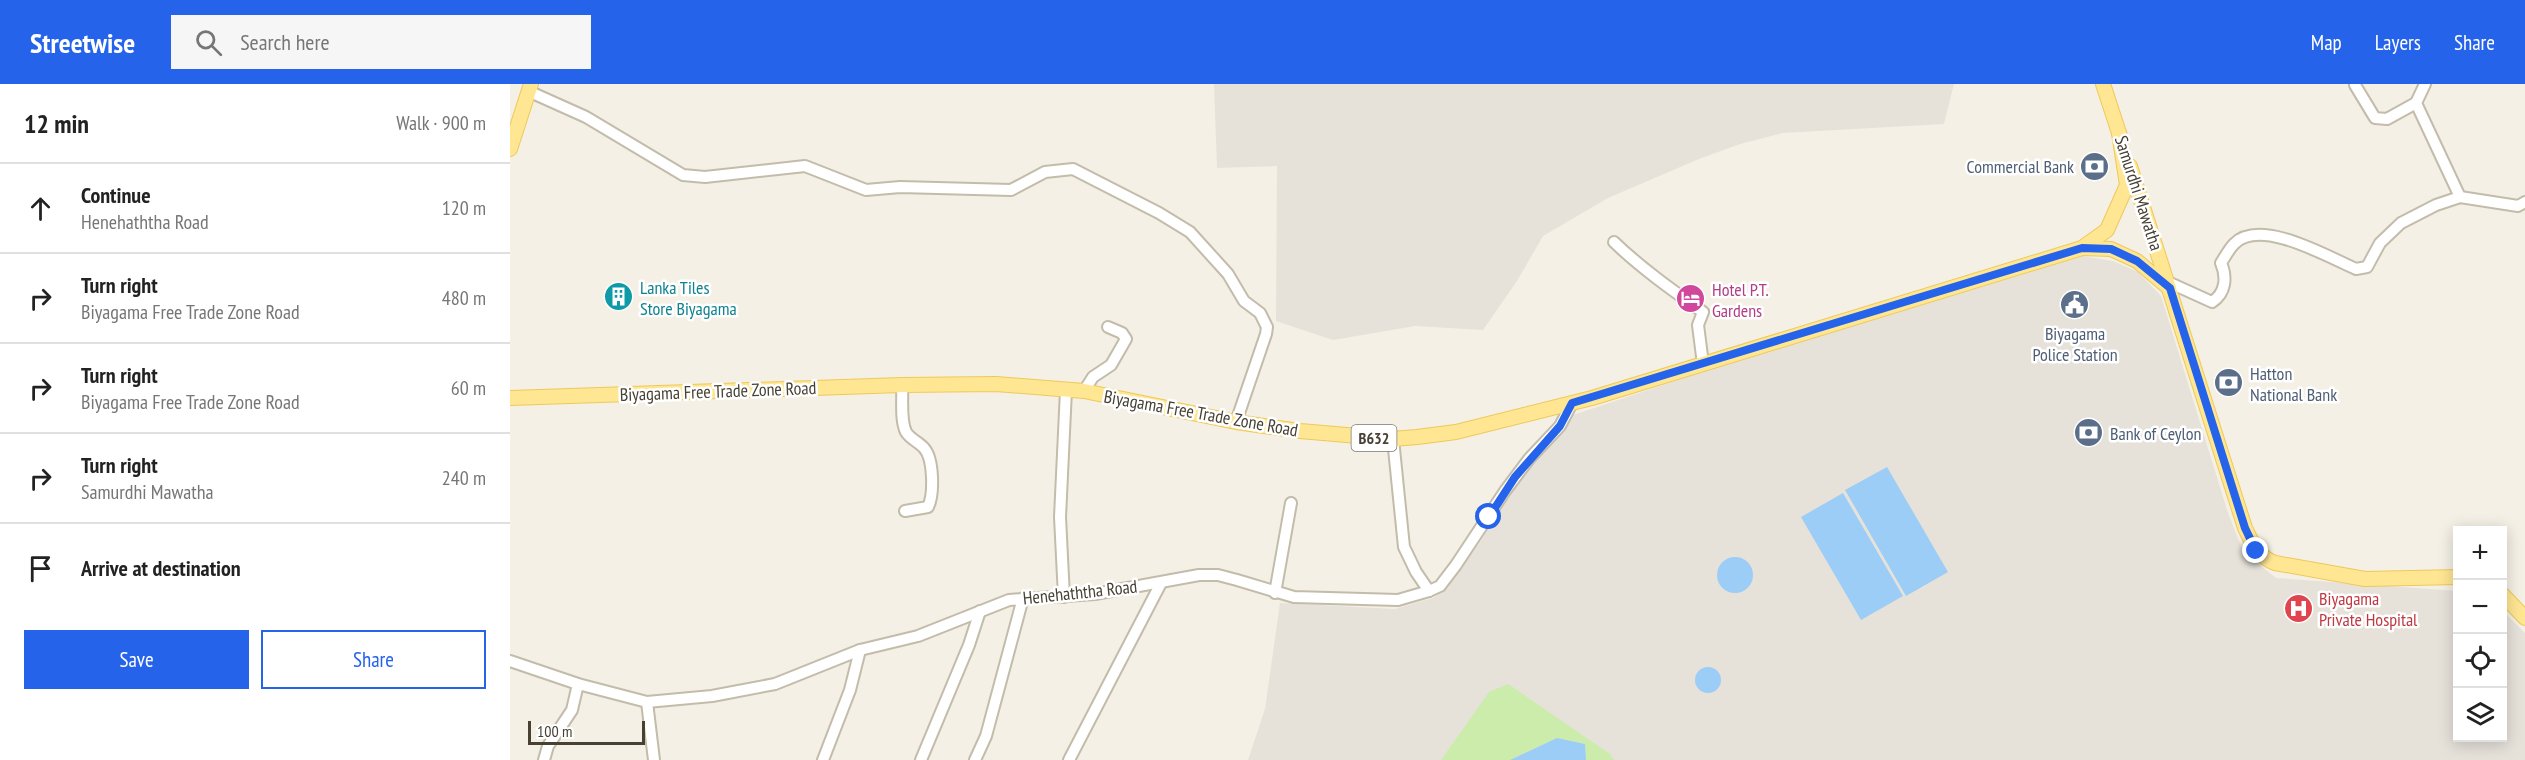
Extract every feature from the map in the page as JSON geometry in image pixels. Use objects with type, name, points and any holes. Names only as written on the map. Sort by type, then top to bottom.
[{"type":"main road","name":"Samurdhi Mawatha","points":[[2103,84],[2245,528],[2256,551],[2265,559],[2275,563],[2365,579],[2453,577]]},
{"type":"main road","points":[[510,149],[529,88]]},
{"type":"main road","name":"Biyagama Free Trade Zone Road","points":[[510,398],[996,384],[1084,391],[1236,423],[1393,439],[1456,432],[1572,403],[2082,248],[2107,230],[2127,185],[2119,133]]},
{"type":"main road","name":"Biyagama Free Trade Zone Road","points":[[2082,248],[2111,249],[2137,261],[2169,285]]},
{"type":"main road","points":[[2507,599],[2525,618]]},
{"type":"street","points":[[2355,85],[2375,118],[2381,120],[2416,103],[2425,84]]},
{"type":"street","points":[[529,88],[586,117],[683,175],[705,177],[805,166],[866,190],[900,187],[1011,190],[1045,172],[1073,169],[1091,177],[1190,232],[1228,274],[1244,301],[1260,313],[1267,327],[1266,334],[1236,423]]},
{"type":"street","points":[[2416,103],[2460,197]]},
{"type":"street","points":[[2169,285],[2212,302],[2217,299],[2224,286],[2226,275],[2221,264],[2235,242],[2257,233],[2279,236],[2356,269],[2367,267],[2380,243],[2401,223],[2436,205],[2460,197],[2518,206],[2525,202]]},
{"type":"street","points":[[1614,242],[1664,285],[1703,312],[1698,326],[1703,364]]},
{"type":"street","points":[[1084,391],[1093,377],[1107,368],[1115,359],[1126,339],[1122,333],[1108,327]]},
{"type":"street","points":[[902,385],[904,427],[908,436],[925,448],[930,458],[932,471],[931,502],[928,507],[905,511]]},
{"type":"street","points":[[1064,597],[1060,518],[1066,390]]},
{"type":"street","name":"Henehaththa Road","points":[[510,661],[578,684],[647,702],[712,696],[775,684],[860,650],[918,636],[1009,600],[1023,598],[1095,594],[1199,575],[1218,575],[1294,597],[1398,600],[1440,586],[1504,491],[1529,459],[1560,426],[1572,403]]},
{"type":"street","points":[[1393,439],[1404,547],[1416,572],[1429,591]]},
{"type":"street","points":[[1275,593],[1291,503]]},
{"type":"street","points":[[1069,760],[1161,583]]},
{"type":"street","points":[[975,760],[986,736],[1023,598]]},
{"type":"street","points":[[921,760],[969,645],[980,611]]},
{"type":"street","points":[[823,760],[850,690],[860,650]]},
{"type":"street","points":[[544,760],[548,746],[572,710],[578,684]]},
{"type":"street","points":[[647,702],[654,760]]},
{"type":"shaded area","points":[[1214,84],[1954,84],[1944,124],[1783,133],[1740,144],[1699,159],[1608,198],[1543,236],[1517,281],[1483,330],[1415,326],[1333,340],[1276,321],[1277,166],[1217,168]]},
{"type":"shaded area","points":[[2083,256],[2113,261],[2138,272],[2161,296],[2228,513],[2241,546],[2276,578],[2453,591],[2453,742],[2507,742],[2507,615],[2525,633],[2525,760],[1248,760],[1265,709],[1280,603],[1395,609],[1433,598],[1445,589],[1481,541],[1516,483],[1573,415],[1708,370]]},
{"type":"green space","points":[[1508,684],[1610,754],[1614,760],[1586,760],[1585,744],[1557,738],[1510,760],[1441,760],[1489,692]]},
{"type":"water","points":[[1887,467],[1948,572],[1906,596],[1845,490]]},
{"type":"water","points":[[1843,493],[1903,596],[1861,620],[1801,517]]},
{"type":"water","points":[[1735,557],[1748,562],[1753,575],[1748,588],[1735,593],[1722,588],[1717,575],[1722,562]]},
{"type":"water","points":[[1708,667],[1717,671],[1721,680],[1717,689],[1708,693],[1699,689],[1695,680],[1699,671]]},
{"type":"water","points":[[1557,738],[1585,744],[1586,760],[1510,760]]},
{"type":"place","name":"Commercial Bank","points":[[2095,166]]},
{"type":"place","name":"Lanka Tiles Store Biyagama","points":[[619,297]]},
{"type":"place","name":"Hotel P.T. Gardens","points":[[1691,299]]},
{"type":"place","name":"Biyagama Police Station","points":[[2075,304]]},
{"type":"place","name":"Hatton National Bank","points":[[2229,383]]},
{"type":"place","name":"Bank of Ceylon","points":[[2089,433]]},
{"type":"place","name":"Biyagama Private Hospital","points":[[2298,608]]},
{"type":"route","points":[[1489,517],[1504,491],[1529,459],[1560,426],[1572,403],[1922,299],[2082,248],[2111,249],[2137,261],[2170,288],[2245,528],[2256,551]]}]
